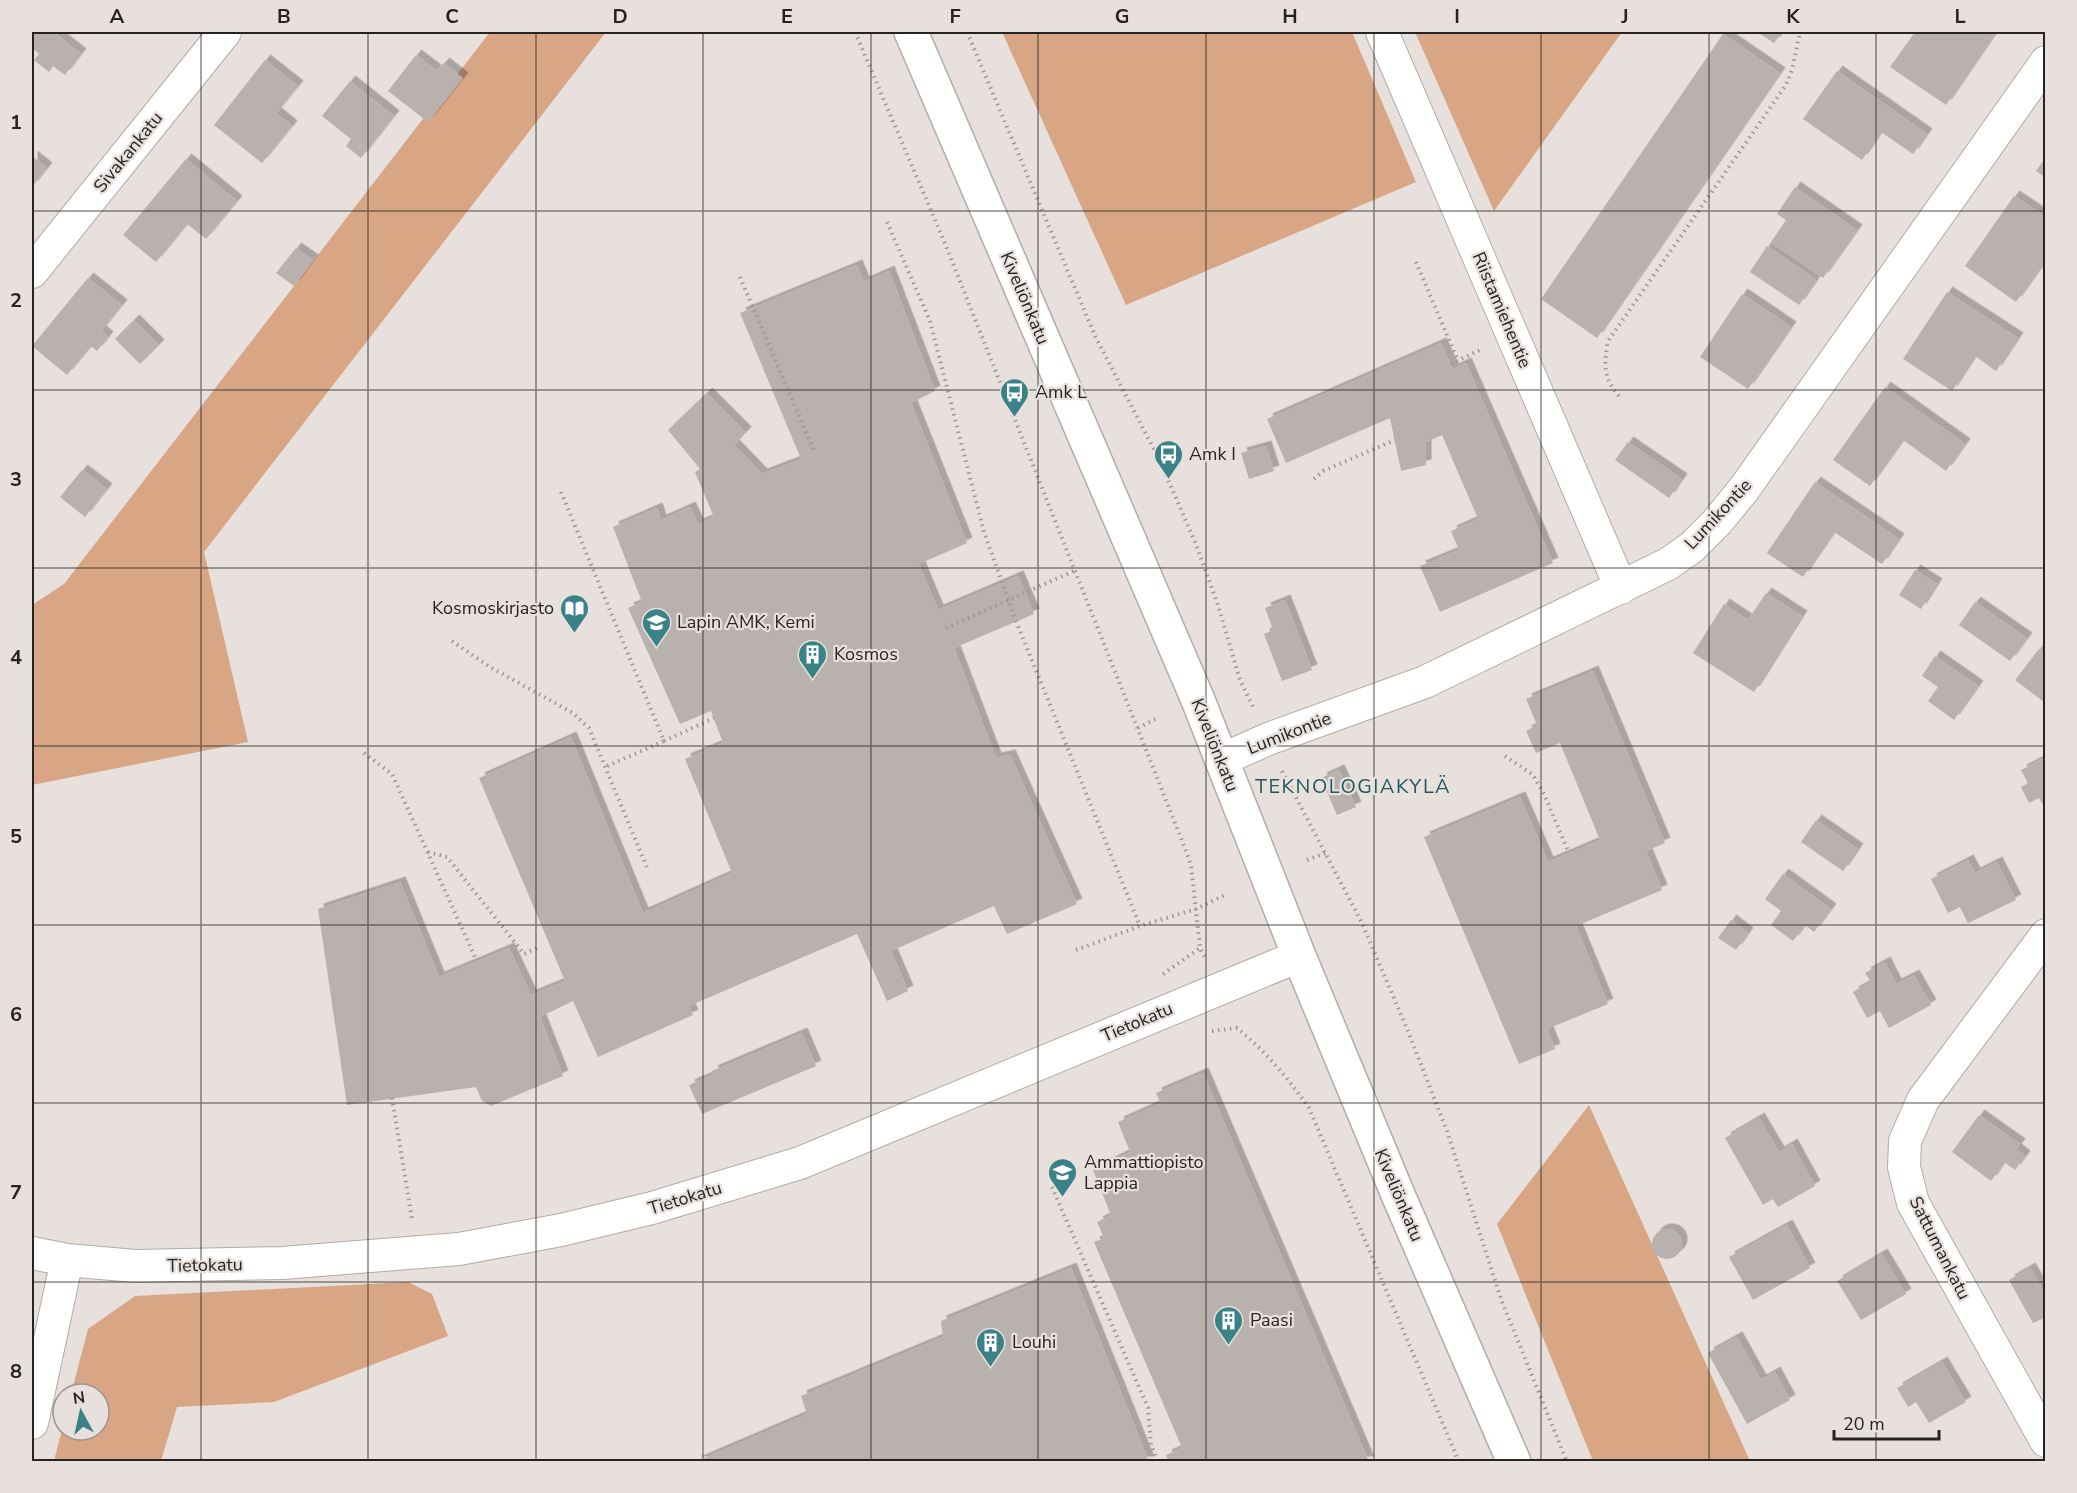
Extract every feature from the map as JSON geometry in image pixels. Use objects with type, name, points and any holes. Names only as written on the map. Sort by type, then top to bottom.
[{"type":"main road","name":"Kiveliönkatu","points":[[911,32],[1198,700],[1299,956],[1399,1197],[1514,1461]]},
{"type":"street","name":"Sivakankatu","points":[[32,272],[225,32]]},
{"type":"street","name":"Riistamiehentie","points":[[1382,32],[1621,588]]},
{"type":"street","name":"Lumikontie","points":[[1221,760],[1268,740],[1425,682],[1621,588],[1668,564],[1692,547],[1744,489],[2046,62]]},
{"type":"street","name":"Sattumankatu","points":[[2046,935],[1923,1100],[1905,1141],[1904,1167],[1913,1203],[2046,1441]]},
{"type":"street","name":"Tietokatu","points":[[32,1252],[67,1260],[135,1266],[216,1266],[459,1249],[561,1230],[652,1208],[800,1163],[1299,956]]},
{"type":"street","points":[[32,1423],[67,1260]]},
{"type":"path","points":[[855,32],[948,252],[1076,570],[1191,865],[1200,948],[1155,979]]},
{"type":"path","points":[[967,32],[1095,338],[1159,459],[1195,542],[1217,602],[1240,680],[1256,713]]},
{"type":"path","points":[[1619,396],[1612,388],[1605,370],[1608,341],[1786,85],[1792,70],[1800,32]]},
{"type":"path","points":[[887,222],[930,321],[984,532],[1008,601],[1140,926]]},
{"type":"path","points":[[1416,262],[1458,361]]},
{"type":"path","points":[[740,278],[816,453]]},
{"type":"path","points":[[1314,479],[1323,471],[1395,440]]},
{"type":"path","points":[[561,492],[664,741]]},
{"type":"path","points":[[946,628],[1076,570]]},
{"type":"path","points":[[452,641],[490,667],[573,713],[589,728],[648,870]]},
{"type":"path","points":[[605,767],[714,718]]},
{"type":"path","points":[[1138,728],[1157,718]]},
{"type":"path","points":[[364,753],[392,774],[475,957]]},
{"type":"path","points":[[1505,756],[1533,775],[1545,794],[1569,853]]},
{"type":"path","points":[[1285,776],[1361,921],[1408,1031],[1447,1131],[1501,1299],[1567,1461]]},
{"type":"path","points":[[427,852],[447,857],[524,954],[539,947]]},
{"type":"path","points":[[1306,860],[1326,853]]},
{"type":"path","points":[[1076,950],[1140,926],[1196,909],[1227,894]]},
{"type":"path","points":[[1211,1031],[1237,1028],[1261,1047],[1309,1108],[1459,1461]]},
{"type":"path","points":[[392,1098],[413,1229]]},
{"type":"path","points":[[1052,1187],[1148,1408],[1151,1444],[1158,1461]]},
{"type":"shaded area","points":[[490,32],[606,32],[204,552],[248,742],[32,785],[32,605],[64,584]]},
{"type":"shaded area","points":[[1002,32],[1352,32],[1416,182],[1126,305]]},
{"type":"shaded area","points":[[1415,32],[1622,32],[1494,211]]},
{"type":"shaded area","points":[[1589,1105],[1750,1461],[1593,1461],[1497,1224]]},
{"type":"shaded area","points":[[408,1282],[432,1294],[448,1336],[274,1402],[177,1407],[161,1461],[54,1461],[59,1442],[111,1442],[111,1382],[74,1382],[88,1329],[135,1296]]},
{"type":"building","points":[[34,32],[53,32],[81,54],[65,75],[53,66],[49,72],[34,60],[39,54],[32,48]]},
{"type":"building","points":[[1757,32],[1782,32],[1774,43]]},
{"type":"building","points":[[1915,32],[1996,32],[1946,105],[1890,67]]},
{"type":"building","points":[[1723,34],[1780,73],[1597,338],[1541,299]]},
{"type":"building","points":[[416,55],[437,71],[444,63],[463,78],[428,122],[388,91]]},
{"type":"building","points":[[265,60],[298,86],[276,113],[292,126],[262,163],[214,125]]},
{"type":"building","points":[[1837,71],[1927,134],[1913,154],[1881,132],[1862,160],[1803,119]]},
{"type":"building","points":[[350,81],[394,116],[361,158],[346,146],[351,139],[322,116]]},
{"type":"building","points":[[32,156],[47,168],[32,187]]},
{"type":"building","points":[[2046,157],[2046,178],[2036,171]]},
{"type":"building","points":[[186,159],[237,201],[206,239],[187,224],[156,262],[123,235]]},
{"type":"building","points":[[1795,187],[1857,230],[1823,278],[1771,242],[1786,220],[1777,214]]},
{"type":"building","points":[[2014,196],[2046,217],[2046,260],[2016,302],[1965,266]]},
{"type":"building","points":[[1767,246],[1816,280],[1799,305],[1750,272]]},
{"type":"building","points":[[296,248],[313,260],[294,286],[276,273]]},
{"type":"building","name":"Kosmos","points":[[857,265],[864,282],[889,271],[935,391],[911,403],[967,543],[919,564],[938,610],[1018,576],[1034,614],[954,648],[996,758],[1010,755],[1077,904],[1007,934],[994,906],[891,951],[908,991],[887,1001],[857,934],[689,1006],[693,1015],[598,1057],[573,1001],[540,1017],[563,1076],[491,1106],[482,1101],[476,1087],[347,1105],[318,909],[400,882],[439,977],[509,948],[531,995],[565,981],[479,778],[571,737],[643,913],[732,873],[685,759],[723,743],[711,711],[680,724],[628,608],[642,602],[613,527],[657,508],[661,520],[690,507],[698,524],[714,517],[695,472],[700,469],[668,430],[707,393],[746,432],[734,445],[762,474],[801,459],[740,313]]},
{"type":"building","points":[[88,278],[122,305],[101,331],[108,337],[97,351],[91,346],[67,375],[32,346]]},
{"type":"building","points":[[1947,292],[2018,338],[1996,371],[1975,356],[1952,391],[1903,359]]},
{"type":"building","points":[[1742,294],[1791,327],[1748,389],[1700,357]]},
{"type":"building","points":[[134,320],[159,345],[140,364],[115,339]]},
{"type":"building","points":[[1441,343],[1453,369],[1466,363],[1553,563],[1440,612],[1420,566],[1459,550],[1451,531],[1478,519],[1442,435],[1426,442],[1426,465],[1401,471],[1390,418],[1286,463],[1267,419]]},
{"type":"building","points":[[1885,387],[1965,444],[1946,471],[1903,440],[1870,486],[1833,460]]},
{"type":"building","points":[[1628,442],[1682,479],[1669,498],[1615,460]]},
{"type":"building","points":[[1266,446],[1274,471],[1249,479],[1241,453]]},
{"type":"building","points":[[82,470],[107,489],[85,517],[60,497]]},
{"type":"building","points":[[1815,482],[1899,539],[1882,564],[1834,532],[1803,577],[1767,553]]},
{"type":"building","points":[[1915,570],[1937,584],[1921,609],[1899,595]]},
{"type":"building","points":[[1766,593],[1802,616],[1754,692],[1693,653],[1724,604],[1748,620]]},
{"type":"building","points":[[1285,600],[1312,670],[1282,681],[1264,634],[1273,630],[1265,608]]},
{"type":"building","points":[[1975,602],[2027,638],[2010,661],[1959,625]]},
{"type":"building","points":[[2039,649],[2046,654],[2046,700],[2044,702],[2015,680]]},
{"type":"building","points":[[1935,656],[1978,686],[1954,720],[1928,701],[1938,687],[1922,676]]},
{"type":"building","points":[[1593,671],[1665,843],[1646,851],[1662,890],[1576,926],[1608,1004],[1547,1029],[1555,1049],[1519,1064],[1424,837],[1520,797],[1548,862],[1600,840],[1560,743],[1536,753],[1526,731],[1537,725],[1526,699]]},
{"type":"building","points":[[2044,758],[2046,760],[2046,810],[2039,798],[2029,803],[2021,787],[2028,783],[2021,770]]},
{"type":"building","points":[[1339,770],[1356,807],[1337,815],[1321,778]]},
{"type":"building","points":[[1816,820],[1858,849],[1843,871],[1801,842]]},
{"type":"building","points":[[1968,860],[1975,873],[1997,862],[2016,900],[1968,923],[1960,907],[1948,913],[1931,879]]},
{"type":"building","points":[[1783,874],[1831,909],[1814,932],[1805,925],[1793,941],[1771,925],[1781,911],[1765,899]]},
{"type":"building","points":[[1731,920],[1748,933],[1736,950],[1718,938]]},
{"type":"building","points":[[1885,962],[1896,984],[1914,975],[1931,1005],[1889,1028],[1880,1011],[1867,1018],[1853,992],[1871,982],[1865,973]]},
{"type":"building","points":[[802,1033],[816,1066],[702,1114],[689,1085],[714,1074],[712,1071]]},
{"type":"building","name":"Paasi","points":[[1203,1073],[1369,1462],[1169,1462],[1166,1455],[1182,1448],[1094,1242],[1104,1238],[1097,1222],[1111,1215],[1093,1170],[1130,1152],[1118,1122],[1161,1103],[1156,1093]]},
{"type":"building","points":[[1979,1115],[2020,1144],[2016,1149],[2025,1156],[2015,1170],[2004,1162],[1991,1181],[1952,1152]]},
{"type":"building","points":[[1759,1118],[1779,1152],[1792,1144],[1815,1186],[1778,1207],[1773,1199],[1763,1205],[1725,1138]]},
{"type":"building","points":[[1787,1225],[1810,1268],[1753,1300],[1729,1257]]},
{"type":"building","points":[[1667,1229],[1678,1233],[1682,1244],[1678,1255],[1667,1259],[1656,1255],[1652,1244],[1656,1233]]},
{"type":"building","points":[[1882,1254],[1906,1294],[1861,1320],[1837,1281]]},
{"type":"building","name":"Louhi","points":[[1071,1268],[1149,1462],[695,1462],[807,1414],[801,1396],[943,1337],[941,1321]]},
{"type":"building","points":[[2030,1268],[2046,1296],[2046,1317],[2033,1323],[2009,1280]]},
{"type":"building","points":[[1737,1337],[1761,1380],[1775,1372],[1790,1400],[1747,1424],[1708,1353]]},
{"type":"building","points":[[1942,1362],[1966,1402],[1929,1423],[1916,1402],[1908,1407],[1897,1388]]},
{"type":"place","name":"Amk L","points":[[1014,418]]},
{"type":"place","name":"Amk I","points":[[1168,480]]},
{"type":"place","name":"Kosmoskirjasto","points":[[575,634]]},
{"type":"place","name":"Lapin AMK, Kemi","points":[[656,648]]},
{"type":"place","name":"Kosmos","points":[[813,680]]},
{"type":"place","name":"Ammattiopisto Lappia","points":[[1063,1198]]},
{"type":"place","name":"Paasi","points":[[1229,1346]]},
{"type":"place","name":"Louhi","points":[[991,1368]]},
{"type":"district","name":"TEKNOLOGIAKYLÄ","points":[[1353,786]]}]
